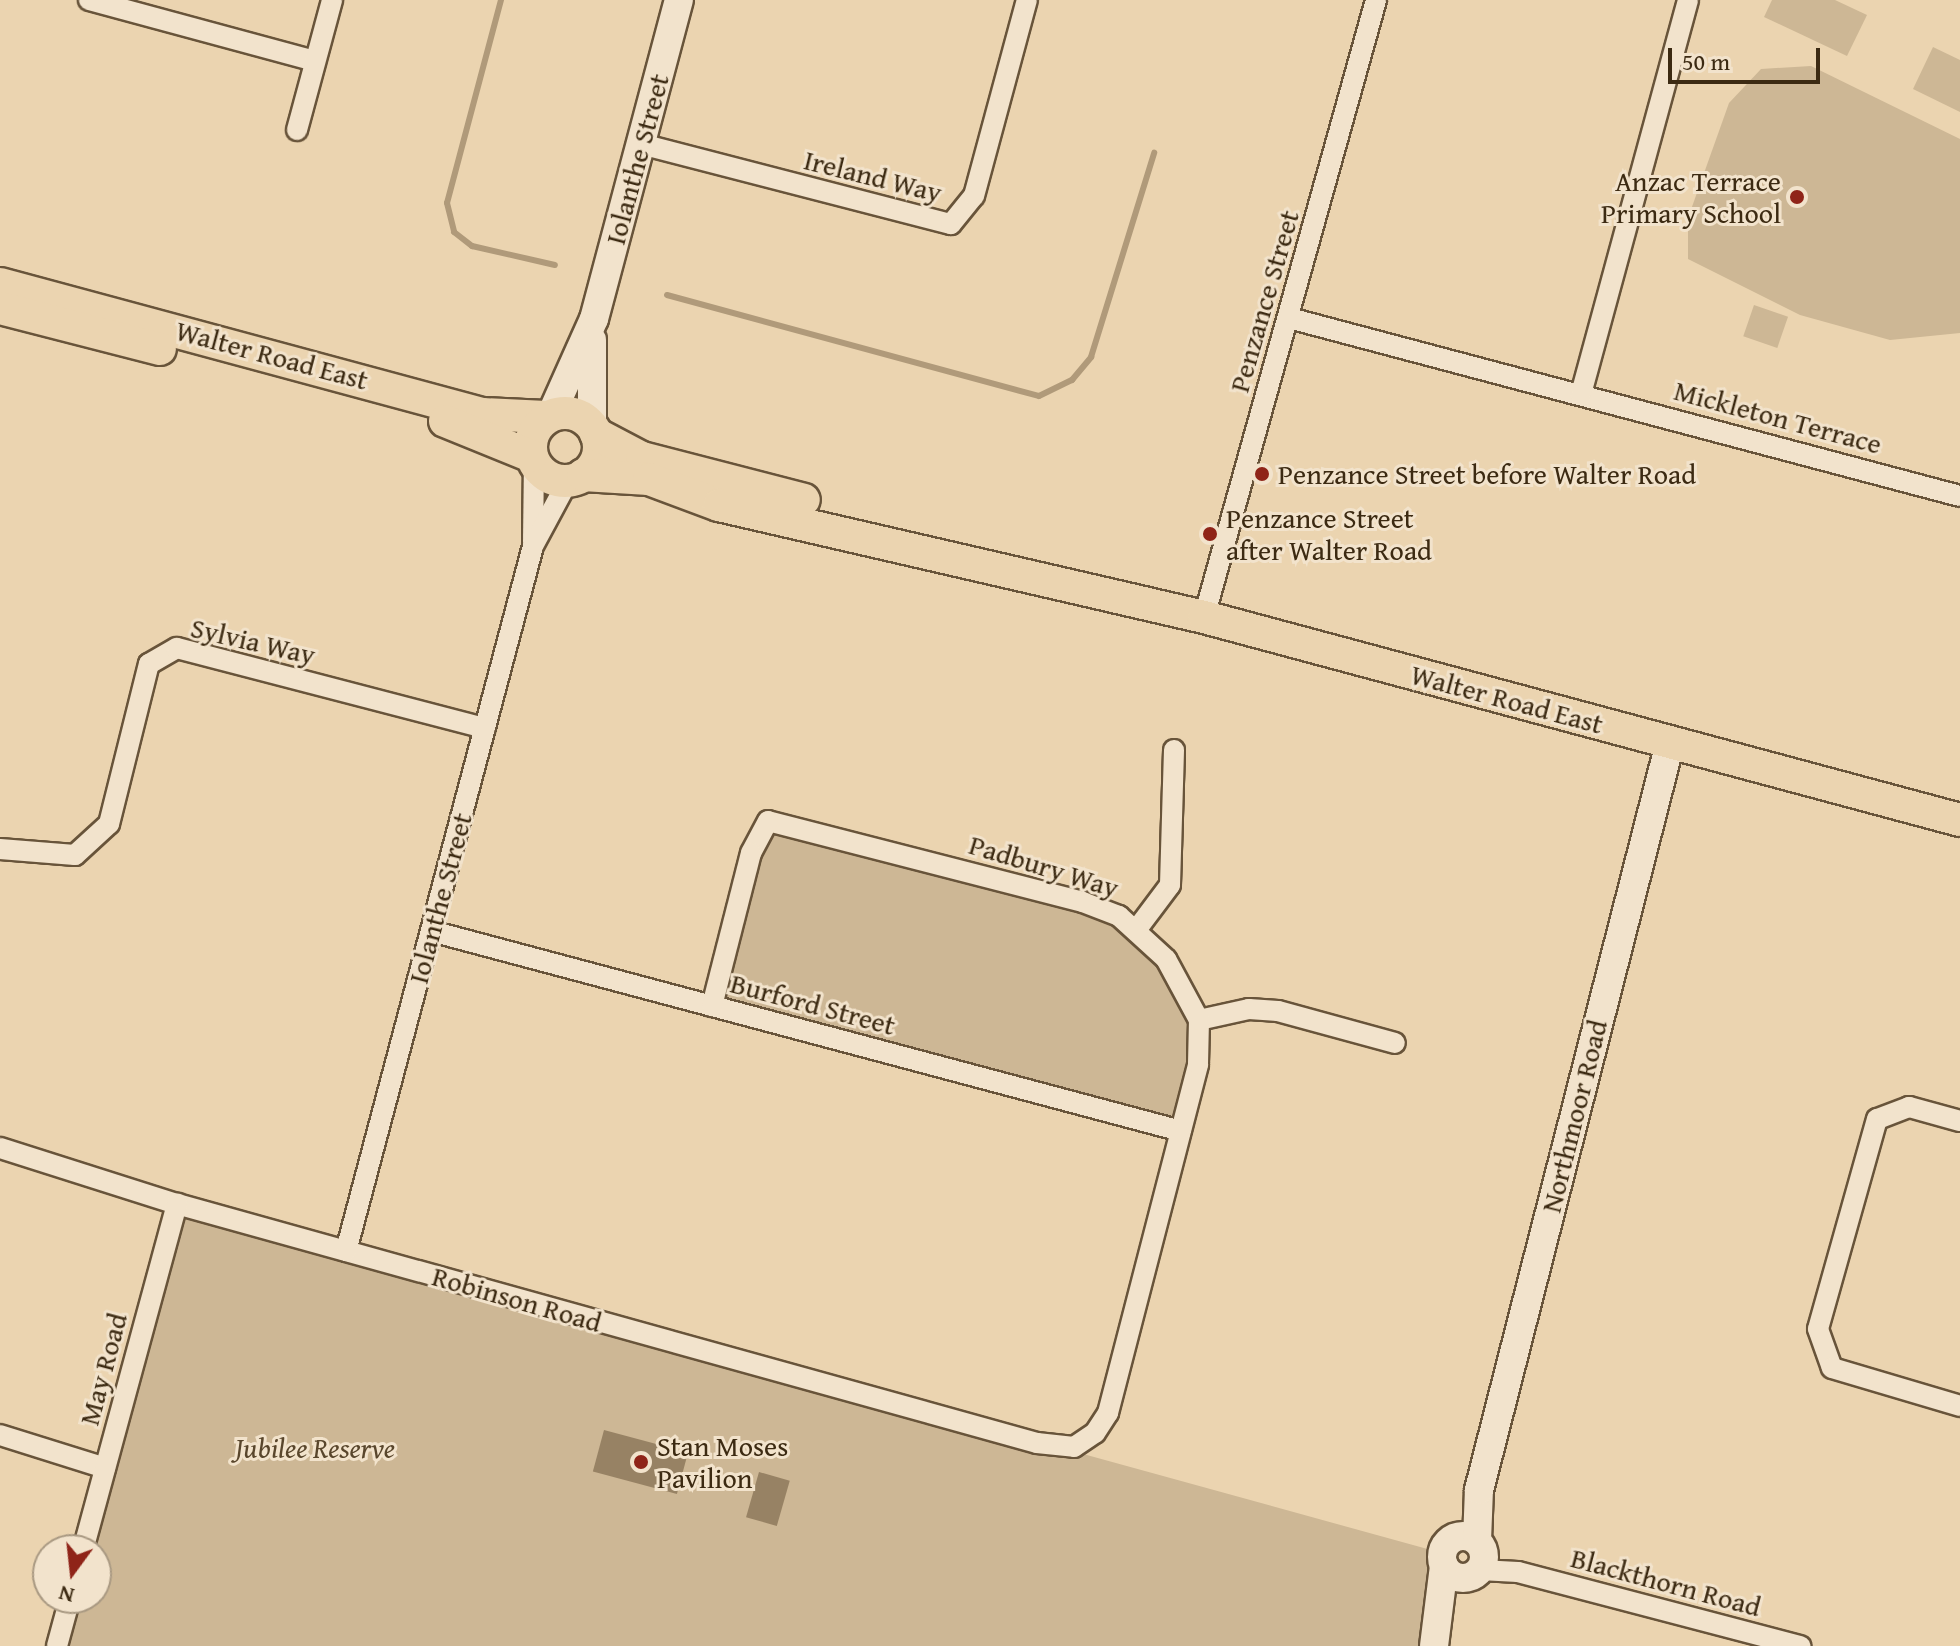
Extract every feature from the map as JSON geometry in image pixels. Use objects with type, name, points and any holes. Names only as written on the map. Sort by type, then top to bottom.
[{"type":"main road","name":"Walter Road East","points":[[0,284],[482,414],[548,416]]},
{"type":"main road","name":"Walter Road East","points":[[0,308],[457,423],[533,460]]},
{"type":"main road","points":[[574,414],[594,430],[598,459],[575,478],[550,478],[533,460],[532,439],[548,416],[574,414]]},
{"type":"main road","name":"Walter Road East","points":[[594,430],[642,458],[1003,553],[1053,580]]},
{"type":"main road","name":"Walter Road East","points":[[575,478],[649,479],[719,505],[1204,617],[1960,820]]},
{"type":"street","points":[[89,0],[315,61]]},
{"type":"street","points":[[297,130],[332,0]]},
{"type":"street","name":"Iolanthe Street","points":[[594,430],[588,387],[594,319],[679,0]]},
{"type":"street","name":"Ireland Way","points":[[641,144],[951,224],[970,209],[1027,0]]},
{"type":"street","name":"Penzance Street","points":[[1204,617],[1376,0]]},
{"type":"street","points":[[1581,394],[1688,0]]},
{"type":"street","name":"Mickleton Terrace","points":[[1289,318],[1960,496]]},
{"type":"street","name":"Iolanthe Street","points":[[548,416],[594,319]]},
{"type":"street","name":"Iolanthe Street","points":[[346,1251],[533,546],[533,460]]},
{"type":"street","name":"Iolanthe Street","points":[[533,546],[575,478]]},
{"type":"street","name":"Sylvia Way","points":[[0,849],[75,855],[109,824],[149,664],[177,648],[485,728]]},
{"type":"street","name":"Northmoor Road","points":[[1467,1559],[1479,1490],[1670,743]]},
{"type":"street","points":[[1137,929],[1170,885],[1174,750]]},
{"type":"street","name":"Padbury Way","points":[[712,1006],[751,853],[768,821],[1083,902],[1137,929],[1173,969],[1199,1020],[1198,1064],[1108,1413],[1095,1433],[1074,1447],[1037,1443]]},
{"type":"street","name":"Burford Street","points":[[431,931],[1181,1131]]},
{"type":"street","points":[[1199,1020],[1249,1009],[1278,1011],[1395,1043]]},
{"type":"street","points":[[1960,1121],[1909,1107],[1877,1119],[1818,1329],[1832,1368],[1960,1406]]},
{"type":"street","name":"Robinson Road","points":[[0,1148],[177,1204],[1037,1443]]},
{"type":"street","name":"May Road","points":[[87,1534],[177,1204]]},
{"type":"street","points":[[0,1435],[105,1468]]},
{"type":"street","points":[[1436,1641],[1467,1559]]},
{"type":"street","name":"Blackthorn Road","points":[[1467,1559],[1739,1638],[1800,1646]]},
{"type":"street","points":[[57,1646],[66,1614]]},
{"type":"green space","points":[[1772,0],[1835,0],[1867,15],[1847,56],[1764,17]]},
{"type":"green space","points":[[1933,47],[1960,60],[1960,112],[1913,89]]},
{"type":"green space","points":[[1811,66],[1960,139],[1960,333],[1890,340],[1800,315],[1688,259],[1688,218],[1729,103],[1761,69]]},
{"type":"green space","points":[[1754,305],[1788,317],[1777,348],[1743,336]]},
{"type":"green space","points":[[768,821],[1137,929],[1199,1020],[1181,1131],[712,1006]]},
{"type":"green space","name":"Jubilee Reserve","points":[[177,1204],[1442,1553],[1434,1646],[57,1646],[66,1614],[112,1614],[112,1534],[87,1534]]},
{"type":"building","name":"Stan Moses Pavilion","points":[[604,1430],[688,1453],[677,1494],[593,1472]]},
{"type":"building","points":[[759,1472],[790,1481],[777,1526],[746,1517]]},
{"type":"waterway","points":[[501,0],[447,203],[454,232],[472,246],[555,265]]},
{"type":"waterway","points":[[667,295],[1039,396],[1072,380],[1091,357],[1154,153]]},
{"type":"place","name":"Anzac Terrace Primary School","points":[[1797,197]]},
{"type":"place","name":"Penzance Street before Walter Road","points":[[1262,474]]},
{"type":"place","name":"Penzance Street after Walter Road","points":[[1210,534]]},
{"type":"place","name":"Stan Moses Pavilion","points":[[641,1462]]}]
